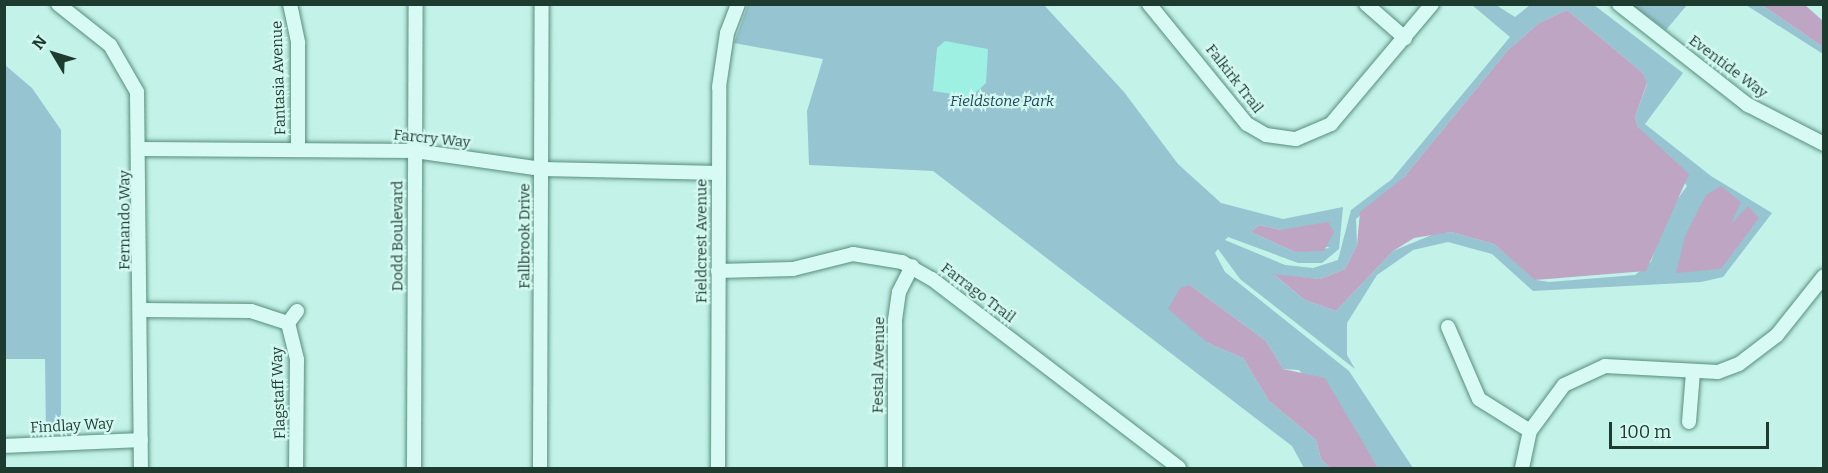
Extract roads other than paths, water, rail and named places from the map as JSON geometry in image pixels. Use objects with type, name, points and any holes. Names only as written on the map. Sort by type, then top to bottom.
[{"type":"street","name":"Fernando Way","points":[[58,4],[110,45],[137,92],[141,149],[141,468]]},
{"type":"street","name":"Fantasia Avenue","points":[[290,4],[298,43],[298,150]]},
{"type":"street","name":"Dodd Boulevard","points":[[414,468],[416,4]]},
{"type":"street","name":"Fallbrook Drive","points":[[540,468],[542,4]]},
{"type":"street","name":"Falkirk Trail","points":[[1149,4],[1239,116],[1256,131],[1286,139],[1306,137],[1331,123],[1432,4]]},
{"type":"street","points":[[1366,4],[1405,38]]},
{"type":"street","name":"Eventide Way","points":[[1619,4],[1748,105],[1824,144]]},
{"type":"street","name":"Fieldcrest Avenue","points":[[717,468],[720,69],[735,10]]},
{"type":"street","name":"Farcry Way","points":[[141,149],[415,151],[542,169],[719,173]]},
{"type":"street","name":"Farrago Trail","points":[[718,271],[793,269],[853,254],[912,266],[1179,468]]},
{"type":"street","name":"Festal Avenue","points":[[894,468],[895,320],[899,292],[912,266]]},
{"type":"street","points":[[1522,468],[1530,431],[1553,394],[1596,369],[1653,365],[1693,372],[1718,372],[1758,353],[1824,276]]},
{"type":"street","points":[[141,310],[250,311],[288,323],[297,311]]},
{"type":"street","name":"Flagstaff Way","points":[[288,323],[297,360],[296,468]]},
{"type":"street","points":[[1448,327],[1479,399],[1530,431]]},
{"type":"street","points":[[1689,422],[1693,372]]},
{"type":"street","name":"Findlay Way","points":[[4,446],[141,440]]},
{"type":"park label","name":"Fieldstone Park","points":[[1002,102]]}]
